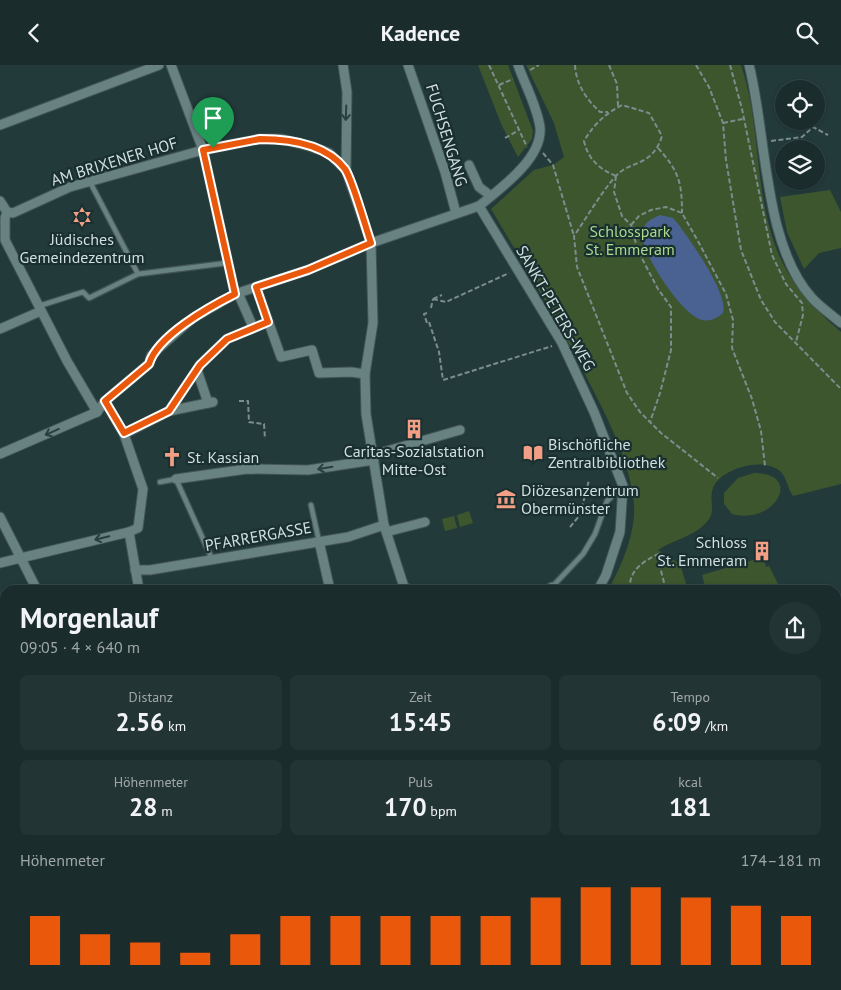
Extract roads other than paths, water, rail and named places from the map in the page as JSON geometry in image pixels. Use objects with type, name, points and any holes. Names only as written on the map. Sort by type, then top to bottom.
[{"type":"street","points":[[0,125],[159,65]]},
{"type":"street","points":[[171,65],[203,150],[227,263],[236,294],[253,327]]},
{"type":"street","points":[[343,65],[347,92],[346,170],[371,243],[372,323],[365,374],[366,414],[385,528],[403,585]]},
{"type":"street","name":"FUCHSENGANG","points":[[408,65],[445,172],[456,213]]},
{"type":"street","points":[[0,454],[96,412],[105,401],[149,364],[151,356],[193,318],[236,294],[308,270],[371,243],[479,206],[531,158],[538,146],[540,127],[518,65]]},
{"type":"street","points":[[749,65],[773,203],[786,255],[798,278],[812,298],[841,323]]},
{"type":"street","name":"AM BRIXENER HOF","points":[[7,212],[13,213],[70,187],[203,150],[260,139],[282,139],[329,153],[346,170]]},
{"type":"street","points":[[469,165],[479,187],[491,196]]},
{"type":"street","points":[[0,201],[7,212],[2,241],[96,412]]},
{"type":"street","name":"SANKT-PETERS-WEG","points":[[479,206],[562,343],[594,412],[623,486],[620,532],[606,575],[601,585]]},
{"type":"street","points":[[256,287],[281,357],[312,350],[319,373],[351,372],[365,374]]},
{"type":"street","points":[[0,329],[40,309]]},
{"type":"street","points":[[169,411],[198,368],[227,339],[268,322]]},
{"type":"street","points":[[124,433],[169,411],[210,403],[198,368]]},
{"type":"street","points":[[0,563],[129,532],[138,528],[143,489],[124,433],[105,401]]},
{"type":"street","points":[[176,479],[247,469],[308,470],[373,457],[460,430]]},
{"type":"street","points":[[0,517],[14,548],[16,559],[34,585]]},
{"type":"street","name":"PFARRERGASSE","points":[[135,570],[150,570],[348,537],[425,521]]},
{"type":"street","points":[[129,532],[138,585]]},
{"type":"street","points":[[318,541],[329,585]]},
{"type":"lane","points":[[90,182],[138,274]]},
{"type":"lane","points":[[40,309],[83,292],[89,298],[138,274],[227,263]]},
{"type":"lane","points":[[160,482],[176,479],[212,559]]},
{"type":"lane","points":[[552,585],[583,554],[595,534],[607,501],[623,486]]},
{"type":"lane","points":[[311,505],[318,541]]},
{"type":"water","points":[[660,215],[673,218],[708,268],[723,304],[723,313],[716,318],[702,320],[694,316],[674,295],[655,267],[643,242],[642,233],[646,224]]},
{"type":"place","name":"Jüdisches Gemeindezentrum","points":[[82,217]]},
{"type":"place","name":"Caritas-Sozialstation Mitte-Ost","points":[[414,429]]},
{"type":"place","name":"Bischöfliche Zentralbibliothek","points":[[533,453]]},
{"type":"place","name":"St. Kassian","points":[[172,457]]},
{"type":"place","name":"Diözesanzentrum Obermünster","points":[[506,499]]},
{"type":"place","name":"Schloss St. Emmeram","points":[[762,551]]},
{"type":"park label","name":"Schlosspark St. Emmeram","points":[[630,240]]}]
